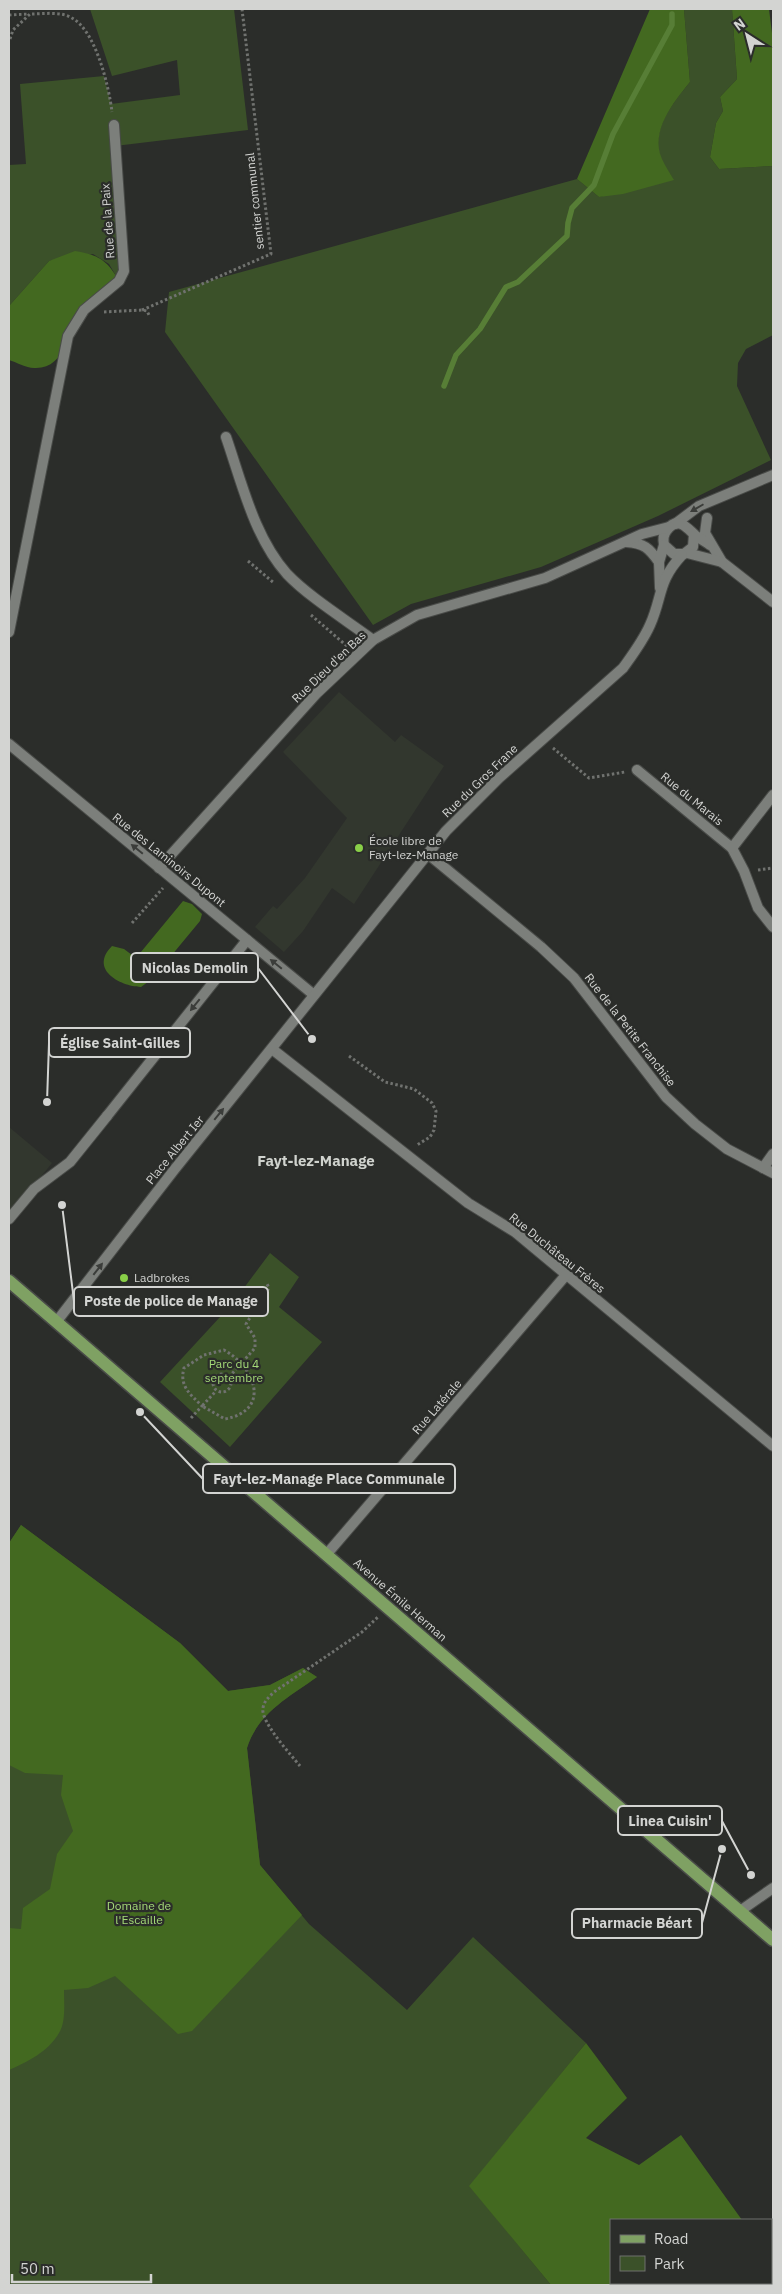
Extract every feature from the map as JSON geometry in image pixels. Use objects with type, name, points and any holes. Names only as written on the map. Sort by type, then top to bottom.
[{"type":"main road","name":"Avenue Émile Herman","points":[[9,1280],[180,1430],[773,1940]]},
{"type":"street","name":"Rue de la Paix","points":[[9,632],[68,336],[84,310],[120,281],[124,271],[114,125]]},
{"type":"street","points":[[226,437],[255,519],[278,563],[297,583],[372,640]]},
{"type":"street","points":[[722,562],[684,554],[674,554],[664,545],[664,536],[672,526],[699,506],[773,475]]},
{"type":"street","points":[[684,554],[693,547],[694,533],[722,497]]},
{"type":"street","points":[[706,518],[705,533],[710,545],[722,562],[773,602]]},
{"type":"street","points":[[625,542],[642,534],[672,526],[686,525],[710,545]]},
{"type":"street","points":[[625,542],[642,543],[650,549],[658,562]]},
{"type":"street","name":"Rue Dieu d'en Bas","points":[[159,868],[317,693],[372,640],[417,615],[545,578],[625,542]]},
{"type":"street","name":"Rue du Gros Frane","points":[[660,590],[658,562],[664,545]]},
{"type":"street","name":"Rue du Gros Frane","points":[[314,995],[446,831],[499,778],[592,698],[633,654],[651,624],[660,590],[667,574],[684,554]]},
{"type":"street","name":"Rue des Laminoirs Dupont","points":[[9,744],[314,995]]},
{"type":"street","name":"Rue du Marais","points":[[637,770],[732,848]]},
{"type":"street","points":[[773,794],[732,848],[744,871],[758,908],[773,927]]},
{"type":"street","name":"Rue de la Petite Franchise","points":[[428,854],[541,947],[574,978],[666,1097],[695,1124],[727,1149],[773,1173]]},
{"type":"street","points":[[9,1219],[34,1189],[70,1162],[247,940]]},
{"type":"street","name":"Place Albert Ier","points":[[57,1321],[174,1170],[314,995]]},
{"type":"street","name":"Rue Duchâteau Frères","points":[[272,1049],[468,1203],[515,1232],[773,1446]]},
{"type":"street","points":[[763,1168],[773,1154]]},
{"type":"street","name":"Rue Latérale","points":[[326,1555],[566,1275]]},
{"type":"street","points":[[740,1911],[773,1888]]},
{"type":"path","name":"sentier communal","points":[[142,310],[271,254],[242,9]]},
{"type":"path","points":[[10,39],[13,30],[30,14]]},
{"type":"path","points":[[9,15],[58,14],[70,16],[83,28],[97,55],[104,76],[114,125]]},
{"type":"path","points":[[76,322],[94,312],[142,310],[147,311],[150,317]]},
{"type":"path","points":[[543,739],[589,778],[637,770]]},
{"type":"path","points":[[132,923],[171,878]]},
{"type":"path","points":[[349,1056],[385,1082],[414,1089],[432,1103],[436,1111],[436,1121],[430,1137],[402,1151]]},
{"type":"path","points":[[229,1377],[254,1348],[254,1338],[246,1324],[269,1288],[267,1284]]},
{"type":"path","points":[[224,1350],[237,1357],[252,1377],[255,1391],[250,1406],[244,1412],[225,1419],[202,1406],[184,1385],[181,1377],[184,1368],[204,1356],[224,1350]]},
{"type":"path","points":[[222,1373],[229,1377],[231,1384],[228,1390],[216,1391],[213,1386],[214,1377],[222,1373]]},
{"type":"path","points":[[180,1430],[216,1391]]},
{"type":"path","points":[[300,1766],[264,1718],[263,1706],[266,1700],[274,1692],[362,1632],[386,1606]]},
{"type":"shaded area","name":"École libre de Fayt-lez-Manage","points":[[339,692],[395,742],[401,735],[444,766],[354,904],[332,888],[303,931],[284,952],[255,927],[273,906],[277,909],[305,878],[347,818],[283,752]]},
{"type":"shaded area","points":[[9,1127],[52,1163],[9,1216]]},
{"type":"green space","points":[[90,9],[234,9],[248,130],[115,146],[119,281],[109,264],[93,254],[49,261],[9,306],[9,165],[26,164],[20,84],[104,76],[111,104],[180,95],[177,60],[112,76]]},
{"type":"green space","points":[[650,9],[684,9],[690,82],[665,118],[659,138],[659,149],[662,159],[674,180],[623,194],[599,197],[577,179]]},
{"type":"green space","points":[[684,9],[732,9],[737,79],[720,97],[723,111],[716,123],[710,157],[719,169],[773,166],[773,335],[746,349],[738,363],[737,386],[771,460],[658,516],[541,567],[411,604],[373,625],[165,332],[169,292],[577,179],[599,197],[673,179],[661,159],[658,138],[670,108],[690,82]]},
{"type":"green space","points":[[732,9],[769,9],[773,41],[773,166],[719,169],[710,157],[716,123],[723,111],[720,97],[737,79]]},
{"type":"green space","points":[[75,251],[90,254],[102,260],[119,281],[87,306],[79,317],[66,346],[53,362],[45,367],[31,368],[9,360],[9,306],[49,261]]},
{"type":"green space","points":[[183,901],[192,904],[202,914],[200,921],[152,979],[141,987],[116,980],[110,975],[105,969],[104,962],[106,954],[112,946],[124,949],[136,958]]},
{"type":"green space","name":"Parc du 4 septembre","points":[[270,1253],[299,1277],[279,1307],[322,1342],[230,1447],[160,1382],[232,1304]]},
{"type":"green space","points":[[21,1525],[180,1643],[228,1691],[270,1685],[303,1668],[317,1677],[285,1699],[267,1715],[252,1736],[247,1748],[260,1865],[309,1924],[407,2010],[473,1937],[586,2043],[470,2186],[551,2285],[9,2285],[9,1543]]},
{"type":"green space","name":"Domaine de l'Escaille","points":[[21,1525],[180,1643],[228,1691],[270,1685],[303,1668],[317,1677],[285,1699],[267,1715],[252,1736],[247,1748],[260,1865],[302,1915],[192,2031],[178,2034],[115,1976],[88,1988],[64,1990],[63,2023],[59,2033],[49,2046],[37,2056],[9,2070],[9,1928],[21,1929],[23,1908],[50,1889],[57,1854],[73,1831],[61,1795],[63,1775],[25,1773],[9,1765],[9,1543]]},
{"type":"green space","points":[[586,2043],[627,2098],[586,2138],[639,2165],[681,2135],[741,2219],[610,2219],[610,2284],[748,2284],[551,2285],[469,2186]]},
{"type":"waterway","points":[[444,386],[456,355],[480,329],[506,287],[518,282],[567,236],[572,208],[594,185],[613,134],[672,25],[672,14]]},
{"type":"place","name":"École libre de Fayt-lez-Manage","points":[[359,848]]},
{"type":"place","name":"Nicolas Demolin","points":[[312,1039]]},
{"type":"place","name":"Église Saint-Gilles","points":[[47,1102]]},
{"type":"place","name":"Poste de police de Manage","points":[[62,1205]]},
{"type":"place","name":"Ladbrokes","points":[[124,1278]]},
{"type":"place","name":"Fayt-lez-Manage Place Communale","points":[[140,1412]]},
{"type":"place","name":"Pharmacie Béart","points":[[722,1849]]},
{"type":"place","name":"Linea Cuisin'","points":[[751,1875]]},
{"type":"district","name":"Fayt-lez-Manage","points":[[316,1161]]}]
